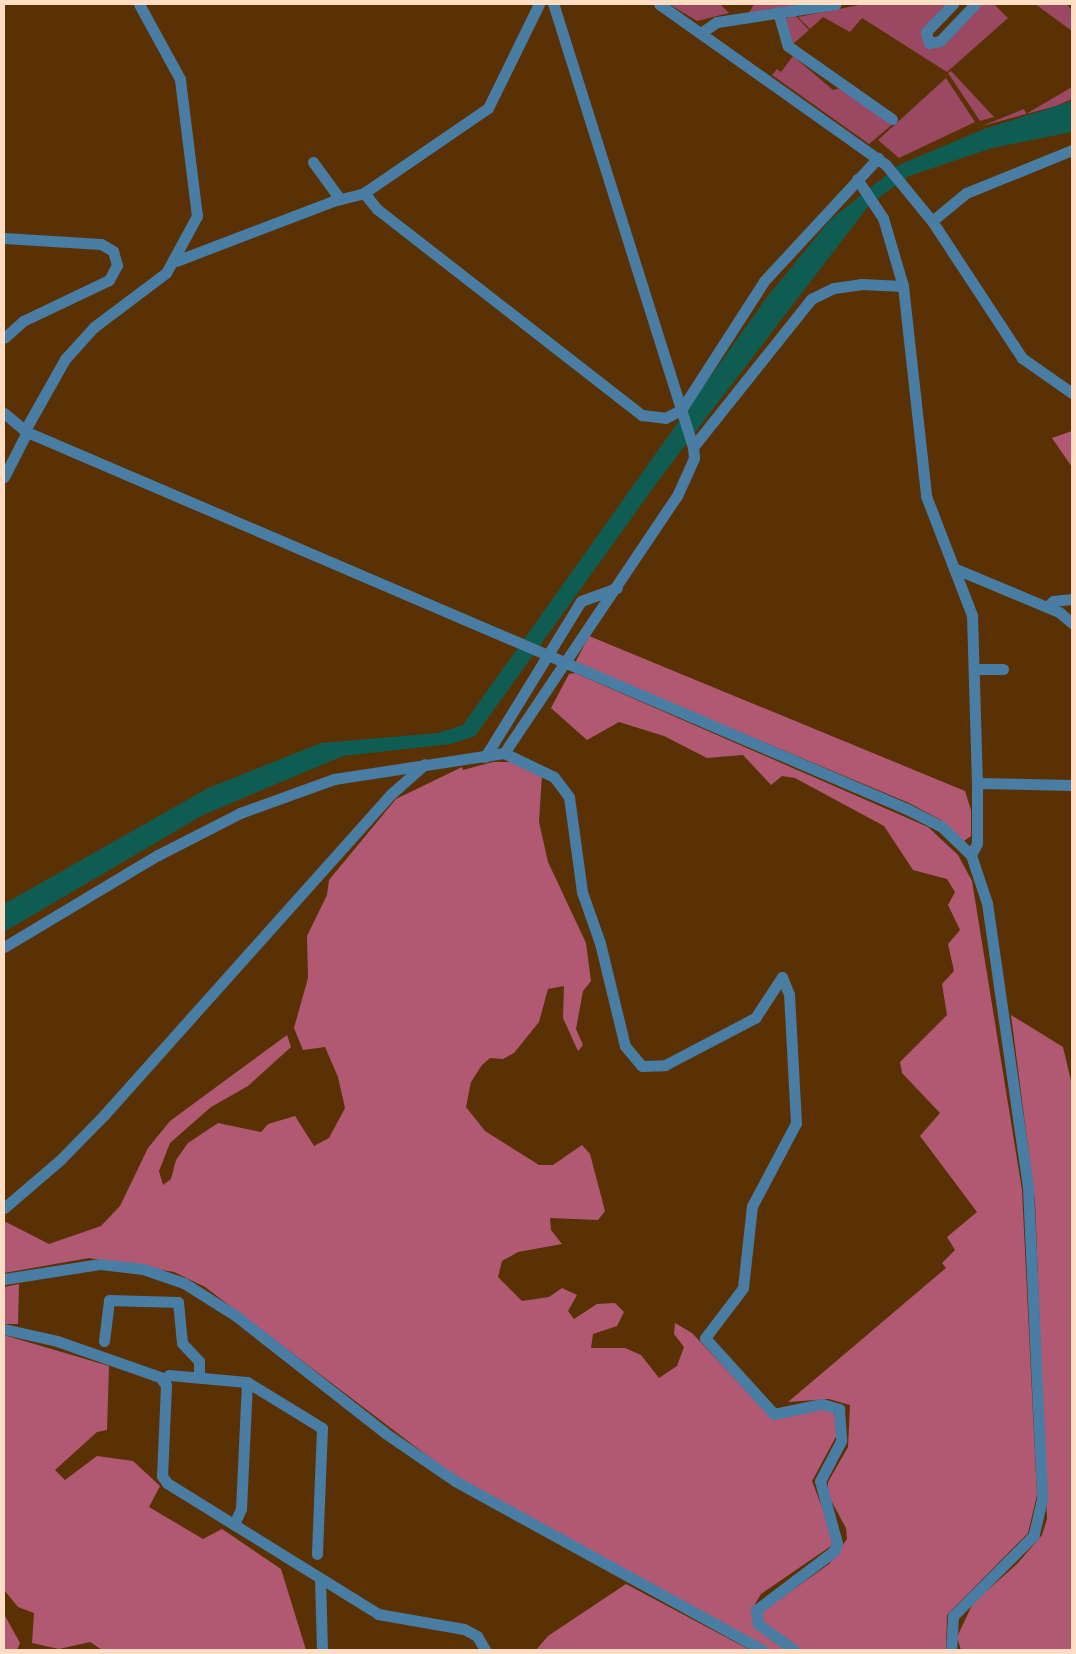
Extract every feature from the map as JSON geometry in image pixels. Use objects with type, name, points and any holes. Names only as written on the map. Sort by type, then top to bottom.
[{"type":"street","points":[[4,477],[57,370],[83,337],[155,283],[176,261],[190,233],[198,206],[180,78],[139,4]]},
{"type":"street","points":[[176,261],[340,199],[364,193],[488,108],[539,4]]},
{"type":"street","points":[[504,753],[617,588],[689,476],[692,444],[552,4]]},
{"type":"street","points":[[659,4],[702,32],[882,161],[932,221],[1022,358],[1072,393]]},
{"type":"street","points":[[702,32],[717,22],[836,4]]},
{"type":"street","points":[[953,4],[926,32],[929,43],[940,42],[975,4]]},
{"type":"street","points":[[778,12],[788,46],[833,82],[892,119]]},
{"type":"street","points":[[932,221],[966,193],[1072,150]]},
{"type":"street","points":[[364,193],[377,209],[642,415],[665,418],[681,413],[764,281],[882,161]]},
{"type":"street","points":[[313,162],[340,199]]},
{"type":"street","points":[[861,184],[874,204],[892,240],[903,286],[926,496],[956,569],[972,615],[977,669],[977,843],[971,855]]},
{"type":"street","points":[[190,233],[192,244],[205,250]]},
{"type":"street","points":[[4,238],[101,244],[113,251],[117,265],[104,284],[23,321],[4,338]]},
{"type":"street","points":[[692,444],[810,299],[852,285],[903,286]]},
{"type":"street","points":[[4,413],[26,431],[907,809],[940,826],[971,855],[987,904],[1028,1188],[1042,1499],[1034,1535],[953,1616],[951,1650]]},
{"type":"street","points":[[956,569],[1047,607],[1072,623]]},
{"type":"street","points":[[485,757],[550,656],[581,601],[617,588]]},
{"type":"street","points":[[1047,607],[1053,601],[1072,599]]},
{"type":"street","points":[[977,669],[1003,669]]},
{"type":"street","points":[[4,948],[158,855],[232,816],[334,779],[428,762],[485,757],[504,753],[554,777],[569,797],[582,892],[600,943],[625,1046],[642,1066],[665,1065],[755,1018],[782,977],[789,994],[796,1123],[752,1206],[742,1288],[705,1338],[774,1414],[822,1404],[839,1409],[841,1441],[820,1481],[837,1543],[834,1551],[756,1610],[758,1624],[794,1650]]},
{"type":"street","points":[[4,1208],[60,1160],[104,1115],[391,794],[428,762]]},
{"type":"street","points":[[977,783],[1072,785]]},
{"type":"street","points":[[4,1279],[100,1264],[143,1270],[184,1283],[236,1316],[385,1433],[455,1481],[762,1650]]},
{"type":"street","points":[[104,1341],[109,1300],[178,1302],[182,1343],[199,1361],[199,1376]]},
{"type":"street","points":[[4,1330],[57,1341],[163,1381]]},
{"type":"street","points":[[317,1554],[322,1428],[247,1382],[199,1376],[169,1375],[163,1381],[162,1476],[234,1524],[378,1614],[471,1632],[485,1650]]},
{"type":"street","points":[[234,1524],[241,1509],[247,1382]]},
{"type":"street","points":[[320,1578],[322,1650]]},
{"type":"shaded area","points":[[669,4],[720,4],[729,13],[697,21]]},
{"type":"shaded area","points":[[754,4],[804,4],[749,13]]},
{"type":"shaded area","points":[[864,4],[949,4],[926,27],[929,46],[978,4],[994,4],[1008,18],[947,72],[862,18],[850,32],[823,17],[810,29],[798,17]]},
{"type":"shaded area","points":[[1035,4],[1066,4],[1072,10],[1072,31]]},
{"type":"shaded area","points":[[795,15],[809,30],[793,44],[784,19]]},
{"type":"shaded area","points":[[793,56],[833,90],[841,88],[894,123],[869,144],[772,75],[777,69],[781,72]]},
{"type":"shaded area","points":[[951,71],[994,117],[980,121],[948,73]]},
{"type":"shaded area","points":[[946,78],[975,122],[899,158],[878,140]]},
{"type":"shaded area","points":[[1072,87],[1072,99],[1056,106],[982,126],[1024,109],[1026,114]]},
{"type":"shaded area","points":[[1072,431],[1072,467],[1052,438]]},
{"type":"shaded area","points":[[589,636],[965,791],[971,810],[971,836],[964,841],[941,820],[909,803],[575,663]]},
{"type":"shaded area","points":[[575,673],[928,827],[958,855],[972,881],[1022,1190],[1037,1495],[1028,1533],[947,1615],[946,1650],[801,1650],[761,1621],[762,1612],[829,1564],[847,1539],[846,1528],[828,1495],[828,1482],[848,1447],[850,1405],[829,1399],[788,1402],[946,1268],[942,1263],[955,1250],[947,1237],[977,1212],[920,1136],[940,1113],[902,1073],[900,1062],[947,1015],[942,984],[954,971],[948,944],[960,930],[948,905],[955,892],[947,879],[913,870],[884,826],[795,778],[782,776],[771,785],[743,755],[707,758],[664,736],[619,722],[587,740],[551,708],[569,674]]},
{"type":"shaded area","points":[[493,762],[512,762],[542,775],[539,822],[548,862],[586,943],[591,981],[583,991],[576,1029],[583,1045],[578,1051],[563,1018],[564,986],[548,989],[539,1022],[514,1053],[503,1059],[490,1058],[482,1065],[471,1082],[466,1107],[485,1131],[539,1165],[553,1165],[582,1145],[590,1154],[605,1211],[598,1220],[550,1218],[551,1230],[562,1244],[518,1252],[502,1261],[498,1277],[522,1301],[549,1297],[562,1288],[577,1295],[568,1311],[574,1319],[597,1304],[615,1303],[624,1312],[617,1326],[593,1334],[591,1348],[625,1348],[641,1355],[659,1378],[677,1366],[684,1347],[674,1334],[675,1323],[692,1333],[765,1410],[821,1407],[834,1413],[838,1433],[812,1481],[833,1536],[831,1546],[761,1594],[752,1609],[789,1650],[770,1650],[454,1476],[205,1287],[174,1272],[89,1258],[4,1273],[4,1221],[49,1244],[101,1226],[120,1206],[148,1148],[170,1121],[287,1035],[291,1047],[248,1086],[211,1107],[170,1143],[159,1171],[163,1185],[171,1179],[176,1160],[188,1143],[218,1123],[261,1132],[268,1124],[295,1116],[314,1146],[329,1138],[345,1108],[338,1077],[325,1047],[303,1050],[294,1028],[308,978],[307,936],[327,895],[329,880],[396,799],[462,767],[463,770]]},
{"type":"shaded area","points":[[1011,1015],[1063,1047],[1072,1085],[1072,1650],[961,1650],[957,1637],[973,1603],[1017,1564],[1042,1535],[1047,1519],[1035,1201]]},
{"type":"shaded area","points":[[19,1284],[18,1324],[4,1324],[4,1287]]},
{"type":"shaded area","points":[[4,1335],[109,1366],[107,1430],[97,1432],[55,1470],[65,1480],[97,1456],[133,1461],[160,1486],[149,1507],[203,1539],[222,1529],[281,1569],[306,1650],[102,1650],[90,1642],[59,1649],[32,1643],[34,1613],[18,1607],[4,1590]]},
{"type":"shaded area","points":[[626,1584],[750,1650],[536,1650],[548,1636]]},
{"type":"shaded area","points":[[4,1614],[20,1643],[17,1650],[4,1650]]},
{"type":"water","points":[[1072,101],[1072,132],[992,148],[909,176],[870,204],[664,473],[475,736],[451,744],[343,756],[203,815],[4,932],[4,904],[208,788],[321,743],[438,733],[463,725],[767,297],[830,220],[899,165],[984,129]]}]
